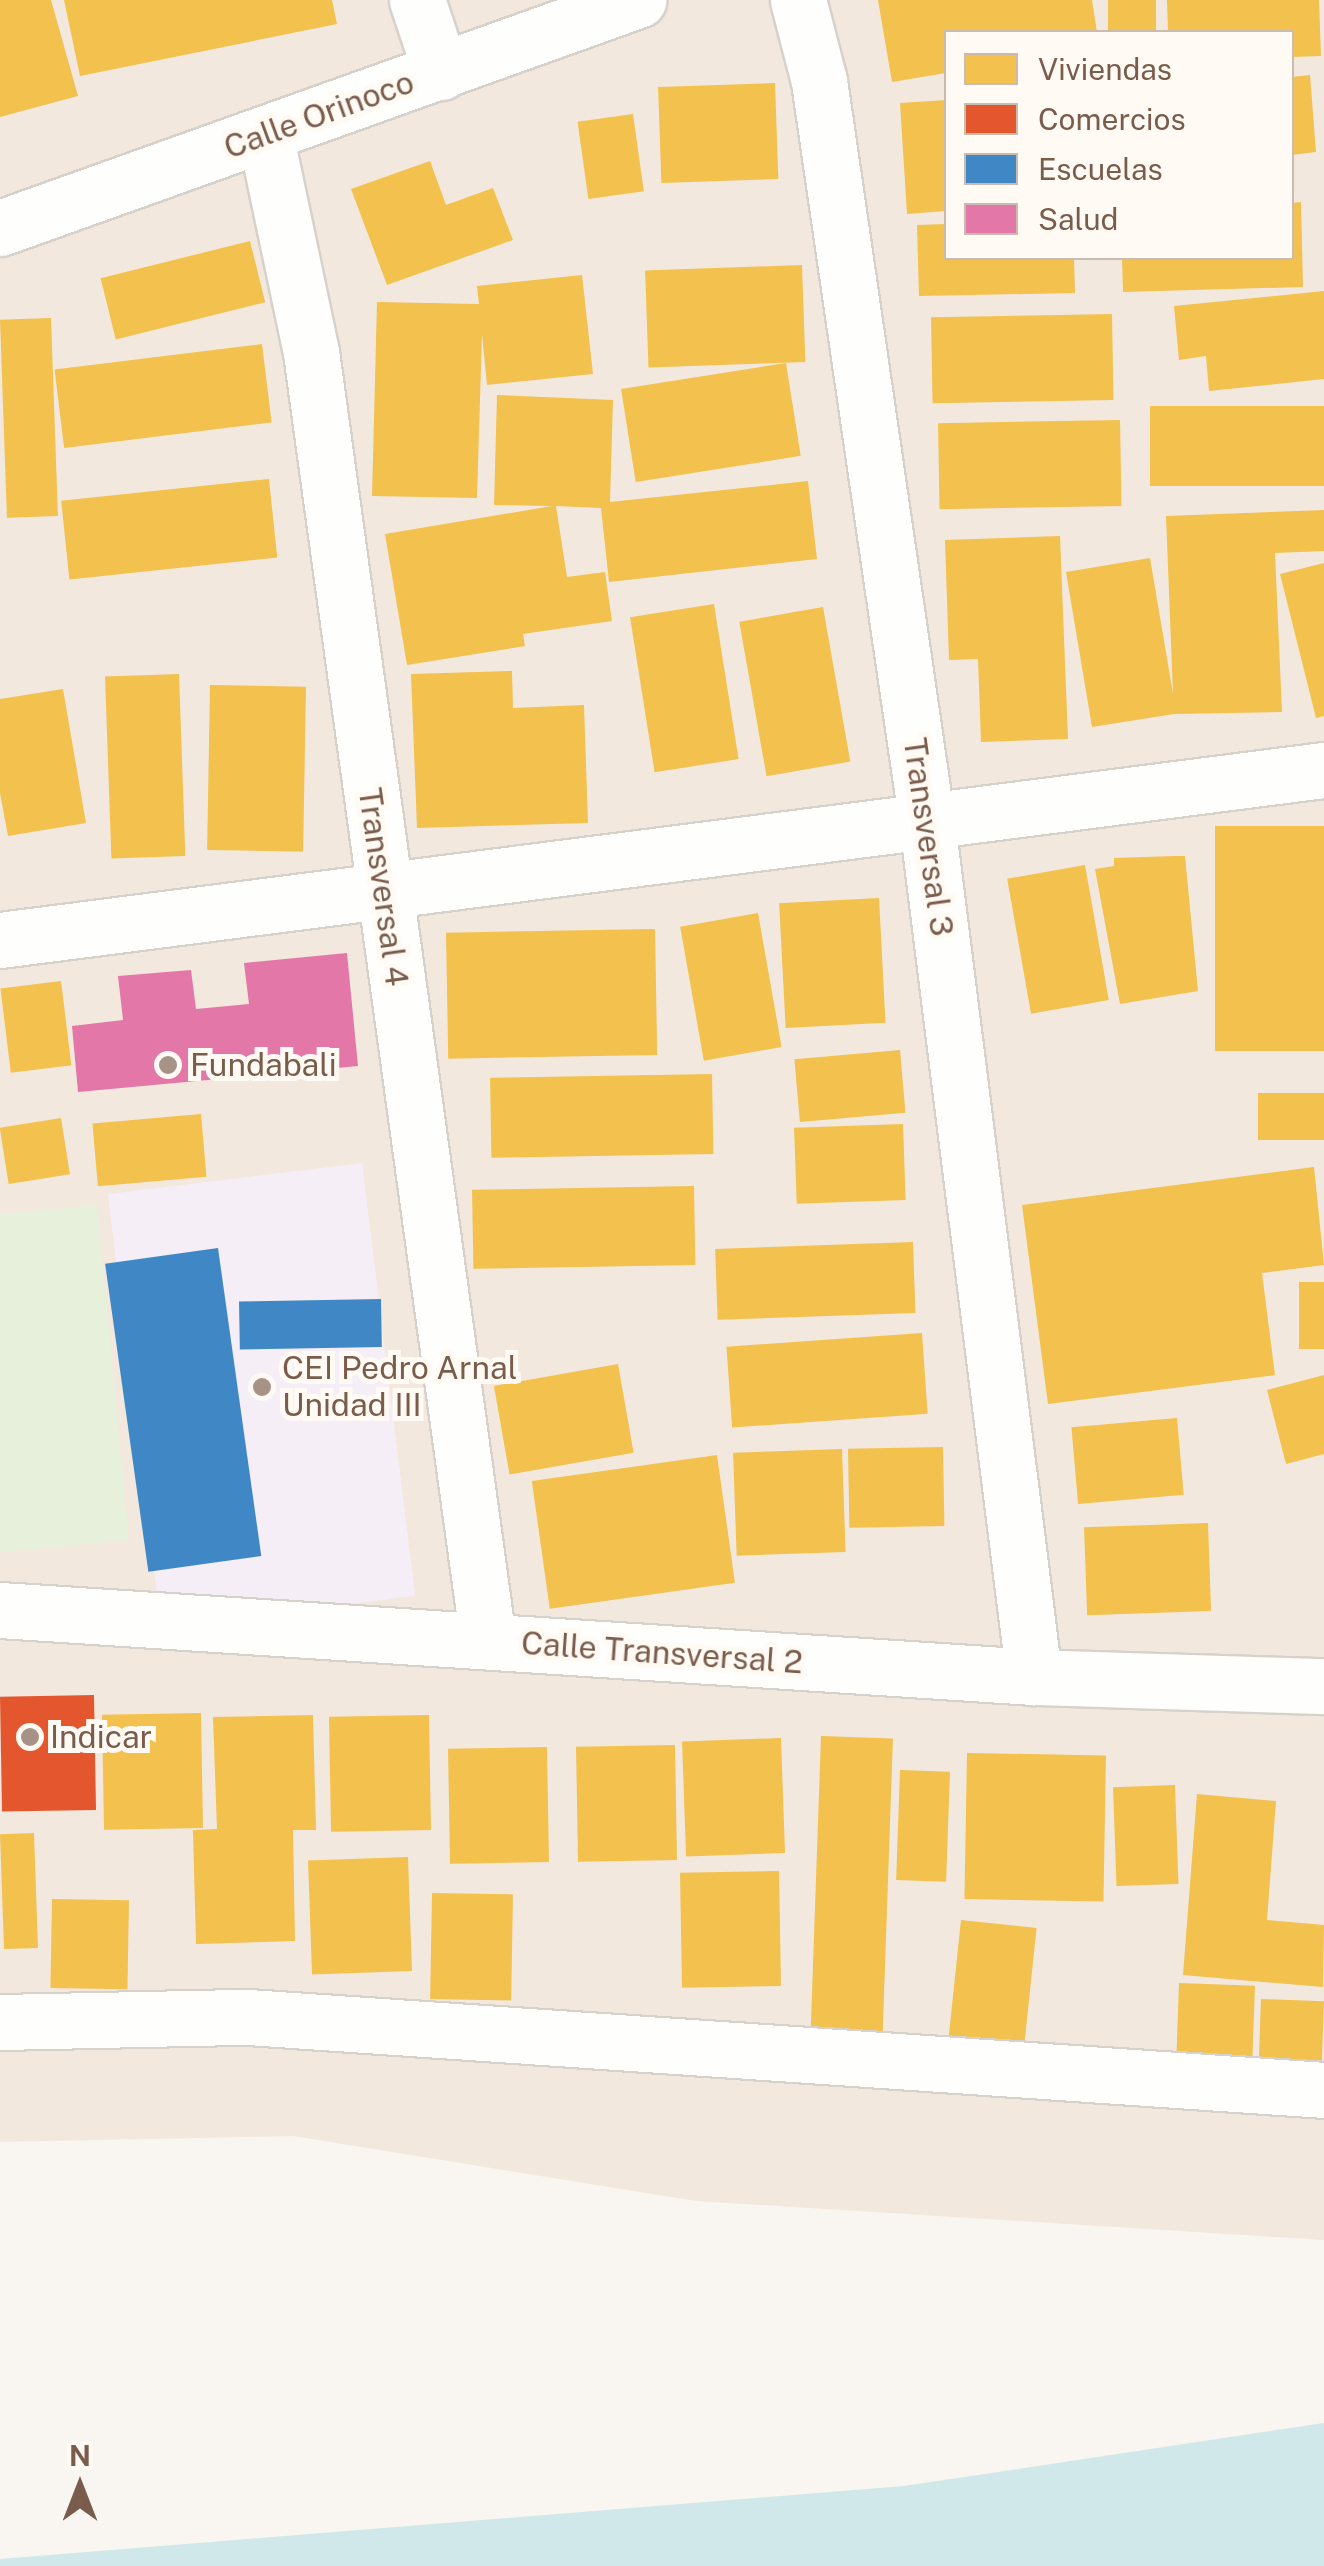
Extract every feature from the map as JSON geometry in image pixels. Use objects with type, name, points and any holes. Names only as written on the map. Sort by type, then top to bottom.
[{"type":"street","points":[[417,0],[441,72]]},
{"type":"street","name":"Calle Orinoco","points":[[0,228],[638,0]]},
{"type":"street","name":"Transversal 3","points":[[798,0],[819,81],[927,822],[1034,1677]]},
{"type":"street","name":"Transversal 4","points":[[265,134],[310,352],[488,1641]]},
{"type":"street","points":[[0,940],[384,895],[1324,770]]},
{"type":"street","name":"Calle Transversal 2","points":[[0,1610],[1034,1677],[1324,1686]]},
{"type":"street","points":[[0,2022],[248,2017],[1324,2090]]},
{"type":"shaded area","points":[[0,0],[1324,0],[1324,2240],[696,2201],[293,2136],[0,2142]]},
{"type":"shaded area","name":"CEI Pedro Arnal Unidad III","points":[[362,1163],[415,1596],[161,1627],[108,1194]]},
{"type":"green space","points":[[97,1205],[129,1540],[0,1552],[0,1214]]},
{"type":"water","points":[[1324,2423],[1324,2566],[0,2566],[0,2559],[904,2486]]},
{"type":"building: Viviendas","points":[[0,0],[51,0],[78,96],[0,117]]},
{"type":"building: Viviendas","points":[[64,0],[332,0],[337,24],[80,76]]},
{"type":"building: Viviendas","points":[[878,0],[1092,0],[1097,30],[944,30],[944,73],[892,82]]},
{"type":"building: Viviendas","points":[[1108,0],[1156,0],[1156,30],[1108,30]]},
{"type":"building: Viviendas","points":[[1167,0],[1319,0],[1321,56],[1294,57],[1294,30],[1168,30]]},
{"type":"building: Viviendas","points":[[1310,75],[1316,152],[1294,155],[1294,77]]},
{"type":"building: Viviendas","points":[[775,83],[778,179],[661,183],[658,87]]},
{"type":"building: Viviendas","points":[[944,100],[944,211],[907,214],[900,103]]},
{"type":"building: Viviendas","points":[[633,114],[644,191],[588,199],[578,122]]},
{"type":"building: Viviendas","points":[[430,161],[446,205],[493,188],[513,240],[387,285],[351,189]]},
{"type":"building: Viviendas","points":[[1301,202],[1303,287],[1123,292],[1122,260],[1294,260],[1294,203]]},
{"type":"building: Viviendas","points":[[944,224],[944,260],[1074,260],[1075,293],[919,296],[917,225]]},
{"type":"building: Viviendas","points":[[250,241],[265,302],[116,339],[101,278]]},
{"type":"building: Viviendas","points":[[802,265],[805,362],[648,367],[645,270]]},
{"type":"building: Viviendas","points":[[582,275],[593,374],[487,385],[482,334],[477,498],[372,496],[377,302],[479,304],[477,286]]},
{"type":"building: Viviendas","points":[[1324,291],[1324,379],[1209,391],[1206,356],[1179,360],[1174,306]]},
{"type":"building: Viviendas","points":[[1112,314],[1114,400],[933,403],[931,317]]},
{"type":"building: Viviendas","points":[[51,318],[58,516],[7,518],[0,320]]},
{"type":"building: Viviendas","points":[[262,344],[272,422],[64,448],[55,369]]},
{"type":"building: Viviendas","points":[[786,363],[801,456],[636,482],[621,389]]},
{"type":"building: Viviendas","points":[[497,395],[613,400],[610,502],[808,481],[817,559],[609,582],[601,508],[556,506],[567,577],[605,572],[612,621],[523,634],[525,646],[407,665],[385,534],[552,506],[494,505]]},
{"type":"building: Viviendas","points":[[1150,406],[1324,406],[1324,486],[1150,486]]},
{"type":"building: Viviendas","points":[[1120,420],[1122,506],[940,509],[938,423]]},
{"type":"building: Viviendas","points":[[269,479],[277,558],[69,579],[61,501]]},
{"type":"building: Viviendas","points":[[1324,510],[1324,551],[1275,553],[1282,712],[1174,714],[1092,727],[1066,572],[1150,558],[1173,694],[1166,516]]},
{"type":"building: Viviendas","points":[[1060,536],[1068,739],[981,742],[978,659],[949,660],[945,540]]},
{"type":"building: Viviendas","points":[[1324,563],[1324,716],[1316,718],[1280,574]]},
{"type":"building: Viviendas","points":[[714,604],[739,759],[655,772],[630,617]]},
{"type":"building: Viviendas","points":[[823,607],[850,762],[767,776],[739,622]]},
{"type":"building: Viviendas","points":[[512,671],[513,708],[584,705],[588,823],[417,828],[411,674]]},
{"type":"building: Viviendas","points":[[179,674],[185,856],[111,858],[105,677]]},
{"type":"building: Viviendas","points":[[210,685],[306,687],[303,852],[207,850]]},
{"type":"building: Viviendas","points":[[63,689],[86,823],[8,836],[0,793],[0,699]]},
{"type":"building: Viviendas","points":[[1215,826],[1324,826],[1324,1051],[1215,1051]]},
{"type":"building: Viviendas","points":[[1185,856],[1198,991],[1120,1004],[1095,869],[1114,866],[1114,858]]},
{"type":"building: Viviendas","points":[[1085,865],[1109,1000],[1031,1014],[1007,879]]},
{"type":"building: Viviendas","points":[[879,898],[886,1023],[786,1028],[779,903]]},
{"type":"building: Viviendas","points":[[758,913],[782,1047],[704,1061],[680,927]]},
{"type":"building: Viviendas","points":[[655,929],[657,1055],[448,1059],[446,933]]},
{"type":"building: Viviendas","points":[[61,981],[71,1065],[11,1073],[0,988]]},
{"type":"building: Viviendas","points":[[900,1050],[905,1113],[800,1122],[794,1059]]},
{"type":"building: Viviendas","points":[[712,1074],[713,1154],[491,1158],[490,1078]]},
{"type":"building: Viviendas","points":[[1258,1093],[1324,1093],[1324,1140],[1258,1140]]},
{"type":"building: Viviendas","points":[[201,1114],[206,1177],[98,1186],[92,1123]]},
{"type":"building: Viviendas","points":[[61,1118],[70,1174],[9,1184],[0,1128]]},
{"type":"building: Viviendas","points":[[903,1124],[906,1200],[797,1204],[794,1128]]},
{"type":"building: Viviendas","points":[[1314,1167],[1324,1265],[1262,1273],[1275,1375],[1048,1404],[1022,1205]]},
{"type":"building: Viviendas","points":[[694,1186],[695,1265],[473,1269],[472,1190]]},
{"type":"building: Viviendas","points":[[913,1242],[915,1313],[718,1320],[715,1249]]},
{"type":"building: Viviendas","points":[[1299,1282],[1324,1282],[1324,1349],[1299,1349]]},
{"type":"building: Viviendas","points":[[922,1333],[928,1414],[732,1427],[726,1347]]},
{"type":"building: Viviendas","points":[[618,1364],[634,1453],[510,1475],[494,1386]]},
{"type":"building: Viviendas","points":[[1324,1375],[1324,1454],[1286,1464],[1267,1390]]},
{"type":"building: Viviendas","points":[[1177,1418],[1184,1495],[1078,1504],[1071,1427]]},
{"type":"building: Viviendas","points":[[943,1447],[944,1526],[849,1528],[848,1449]]},
{"type":"building: Viviendas","points":[[842,1449],[846,1552],[737,1556],[733,1453]]},
{"type":"building: Viviendas","points":[[717,1455],[735,1583],[550,1609],[532,1481]]},
{"type":"building: Viviendas","points":[[1208,1523],[1211,1611],[1087,1615],[1084,1527]]},
{"type":"building: Viviendas","points":[[201,1713],[203,1828],[104,1830],[102,1715]]},
{"type":"building: Viviendas","points":[[313,1715],[316,1830],[293,1830],[295,1941],[196,1944],[193,1830],[217,1829],[213,1717]]},
{"type":"building: Viviendas","points":[[429,1715],[431,1830],[331,1832],[329,1717]]},
{"type":"building: Viviendas","points":[[821,1736],[893,1739],[882,2041],[810,2039]]},
{"type":"building: Viviendas","points":[[781,1738],[785,1853],[686,1856],[682,1741]]},
{"type":"building: Viviendas","points":[[675,1745],[677,1860],[578,1862],[576,1747]]},
{"type":"building: Viviendas","points":[[547,1747],[549,1862],[450,1864],[448,1749]]},
{"type":"building: Viviendas","points":[[967,1753],[1106,1755],[1103,1901],[964,1899]]},
{"type":"building: Viviendas","points":[[900,1770],[950,1772],[946,1882],[896,1880]]},
{"type":"building: Viviendas","points":[[1175,1785],[1178,1884],[1116,1886],[1113,1787]]},
{"type":"building: Viviendas","points":[[1197,1794],[1276,1801],[1267,1920],[1324,1925],[1323,1987],[1183,1975]]},
{"type":"building: Viviendas","points":[[34,1833],[38,1948],[4,1949],[0,1834]]},
{"type":"building: Viviendas","points":[[408,1857],[412,1971],[312,1974],[308,1860]]},
{"type":"building: Viviendas","points":[[779,1871],[781,1986],[682,1988],[680,1873]]},
{"type":"building: Viviendas","points":[[432,1893],[513,1894],[511,2000],[430,1999]]},
{"type":"building: Viviendas","points":[[52,1899],[129,1900],[127,1989],[50,1988]]},
{"type":"building: Viviendas","points":[[961,1920],[1037,1928],[1022,2063],[947,2055]]},
{"type":"building: Viviendas","points":[[1179,1983],[1255,1986],[1252,2074],[1176,2071]]},
{"type":"building: Viviendas","points":[[1261,1999],[1324,2001],[1321,2077],[1258,2075]]},
{"type":"building: Comercios","points":[[94,1695],[96,1810],[2,1812],[0,1697]]},
{"type":"building: Escuelas","points":[[218,1248],[261,1556],[148,1572],[105,1264]]},
{"type":"building: Escuelas","points":[[381,1299],[382,1347],[240,1349],[239,1301]]},
{"type":"building: Salud","points":[[347,953],[358,1066],[78,1092],[72,1026],[123,1020],[118,976],[191,970],[196,1009],[249,1004],[244,963]]},
{"type":"place","name":"Fundabali","points":[[168,1065]]},
{"type":"place","name":"CEI Pedro Arnal Unidad III","points":[[262,1387]]},
{"type":"place","name":"Indicar","points":[[30,1737]]}]
